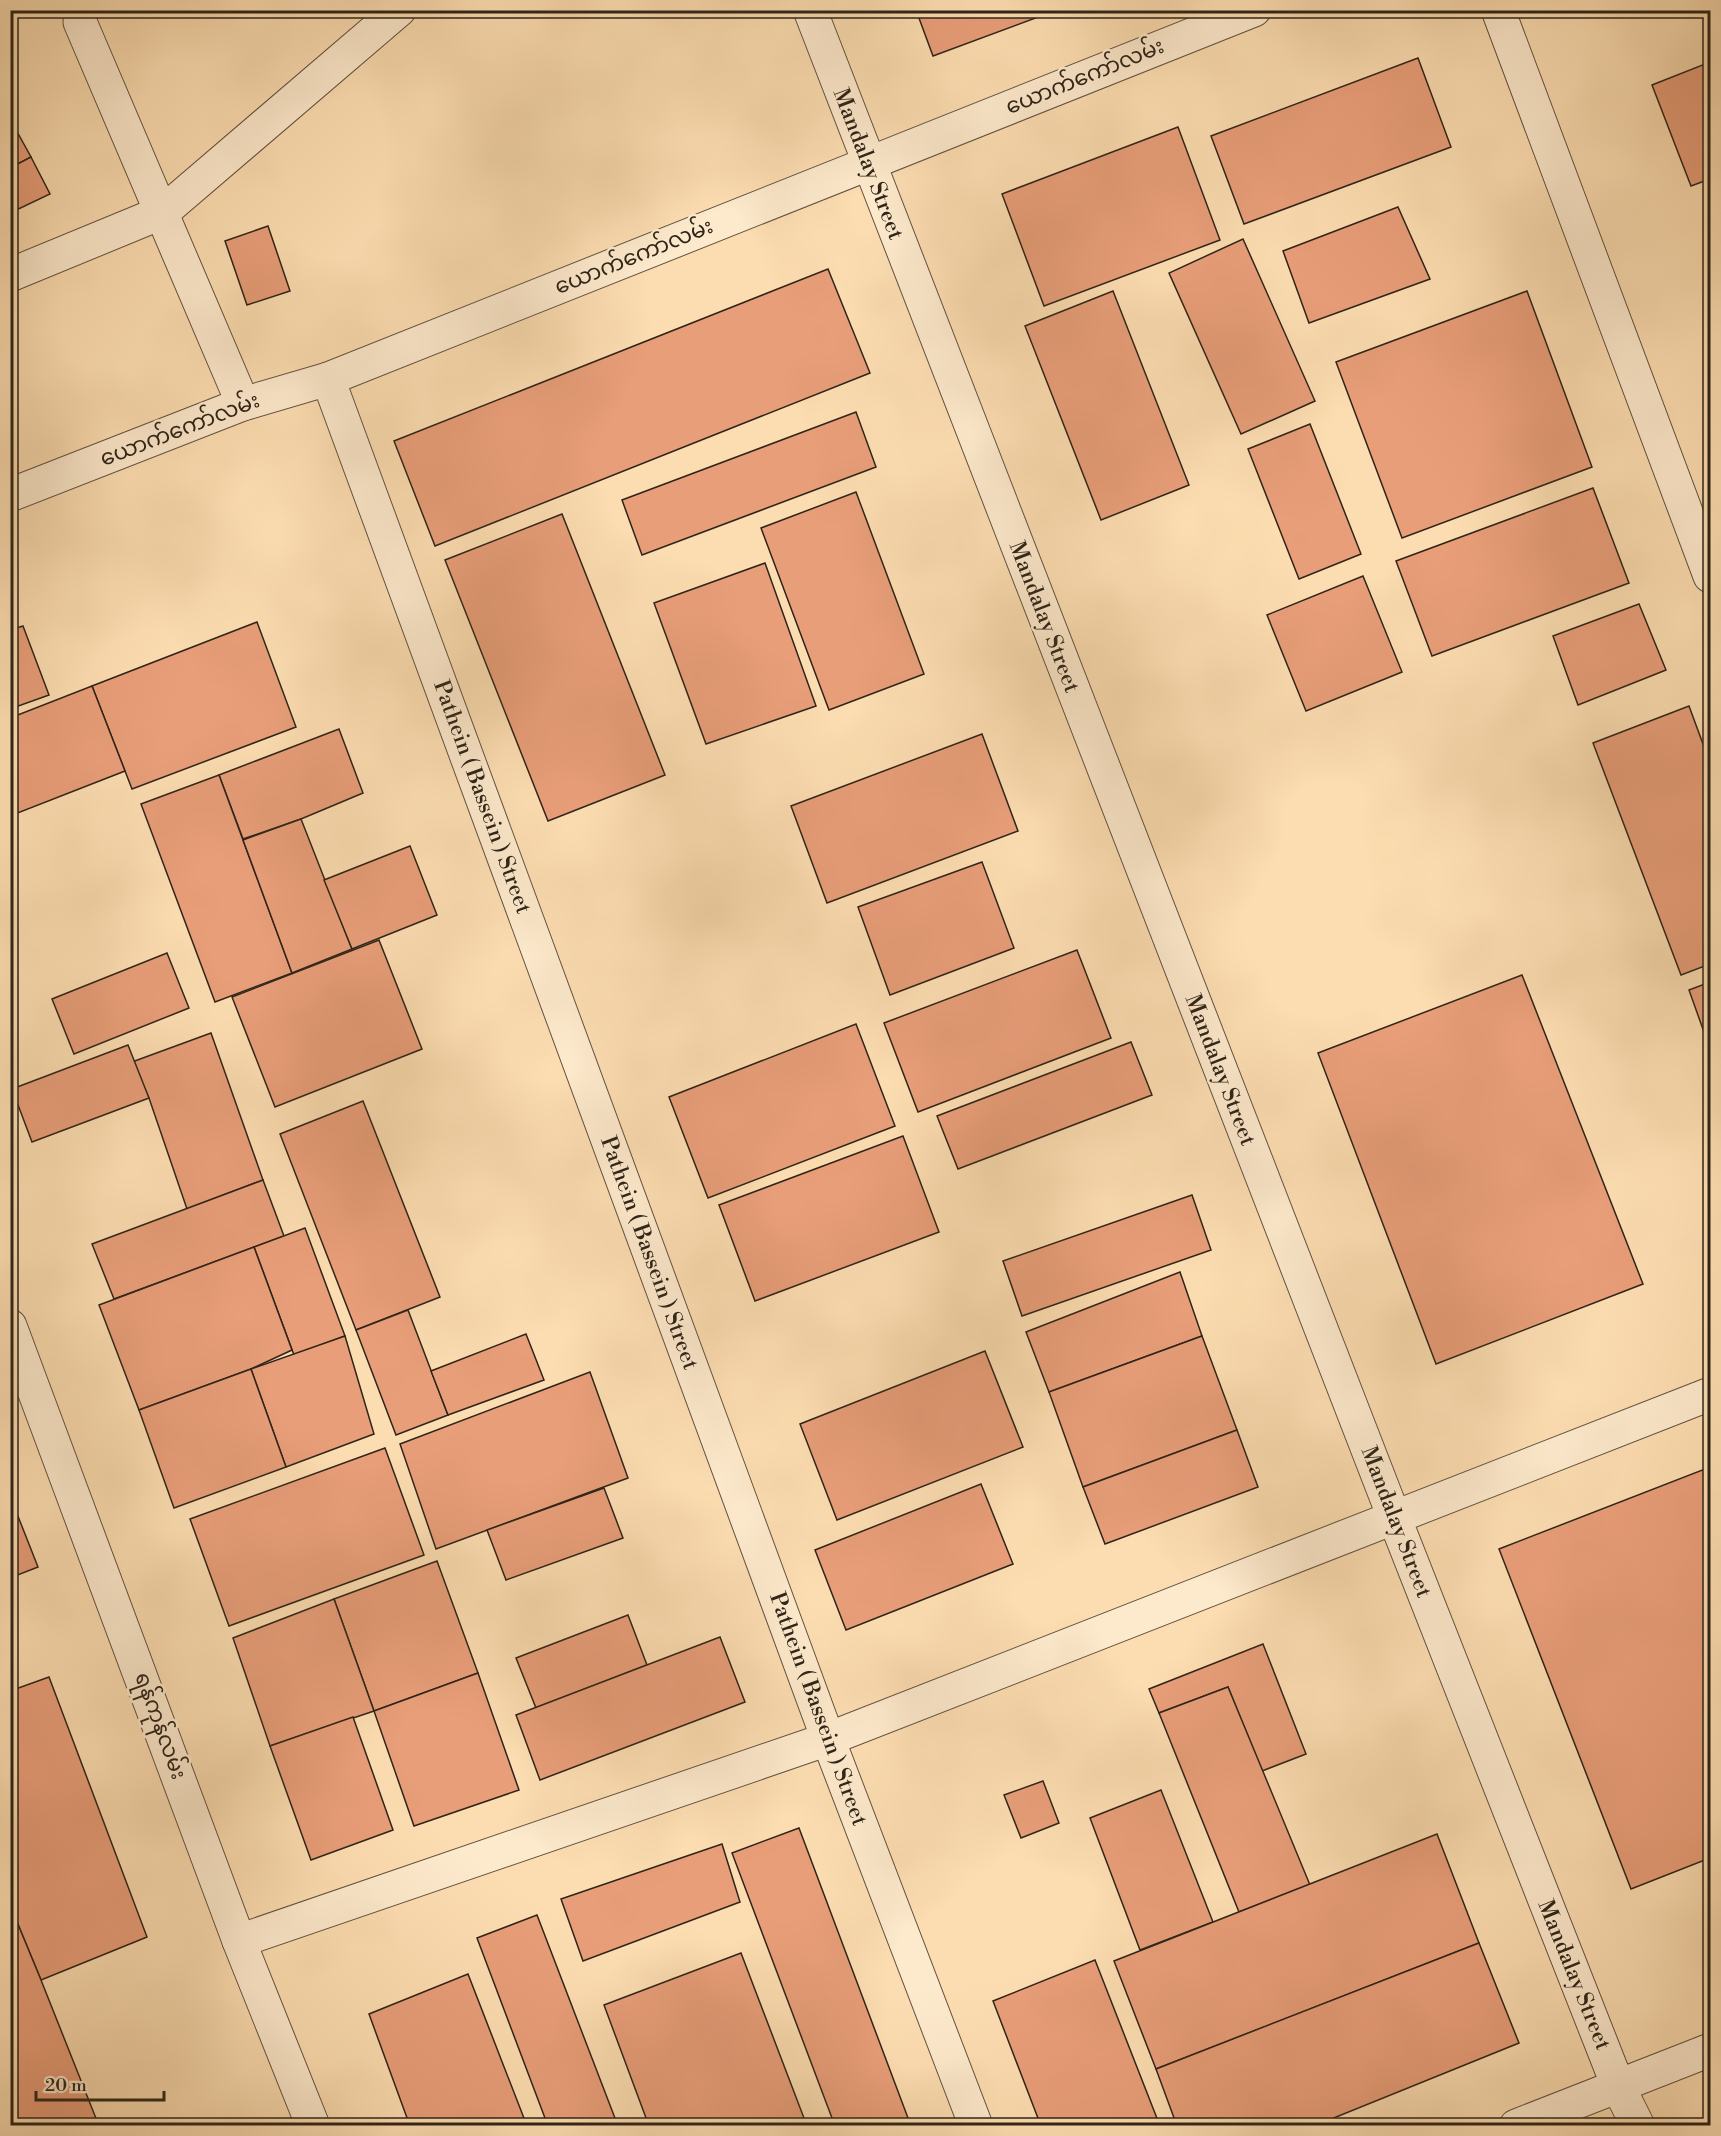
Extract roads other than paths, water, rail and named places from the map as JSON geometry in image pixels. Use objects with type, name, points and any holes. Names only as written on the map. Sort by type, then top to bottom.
[{"type":"street","points":[[10,275],[163,212],[399,10]]},
{"type":"street","name":"Mandalay Street","points":[[810,10],[1394,1517],[1618,2086],[1638,2126]]},
{"type":"street","name":"ယောက်ကော်လမ်း","points":[[10,495],[243,404],[328,379],[1254,10]]},
{"type":"street","points":[[1498,10],[1710,576]]},
{"type":"street","points":[[80,22],[243,404]]},
{"type":"street","name":"Pathein ( Bassein ) Street","points":[[328,379],[828,1739],[976,2126]]},
{"type":"street","name":"ရန်ကုန်လမ်း","points":[[10,1326],[239,1941],[313,2126]]},
{"type":"street","points":[[239,1941],[828,1739],[1710,1394]]},
{"type":"street","points":[[1516,2126],[1710,2050]]}]
